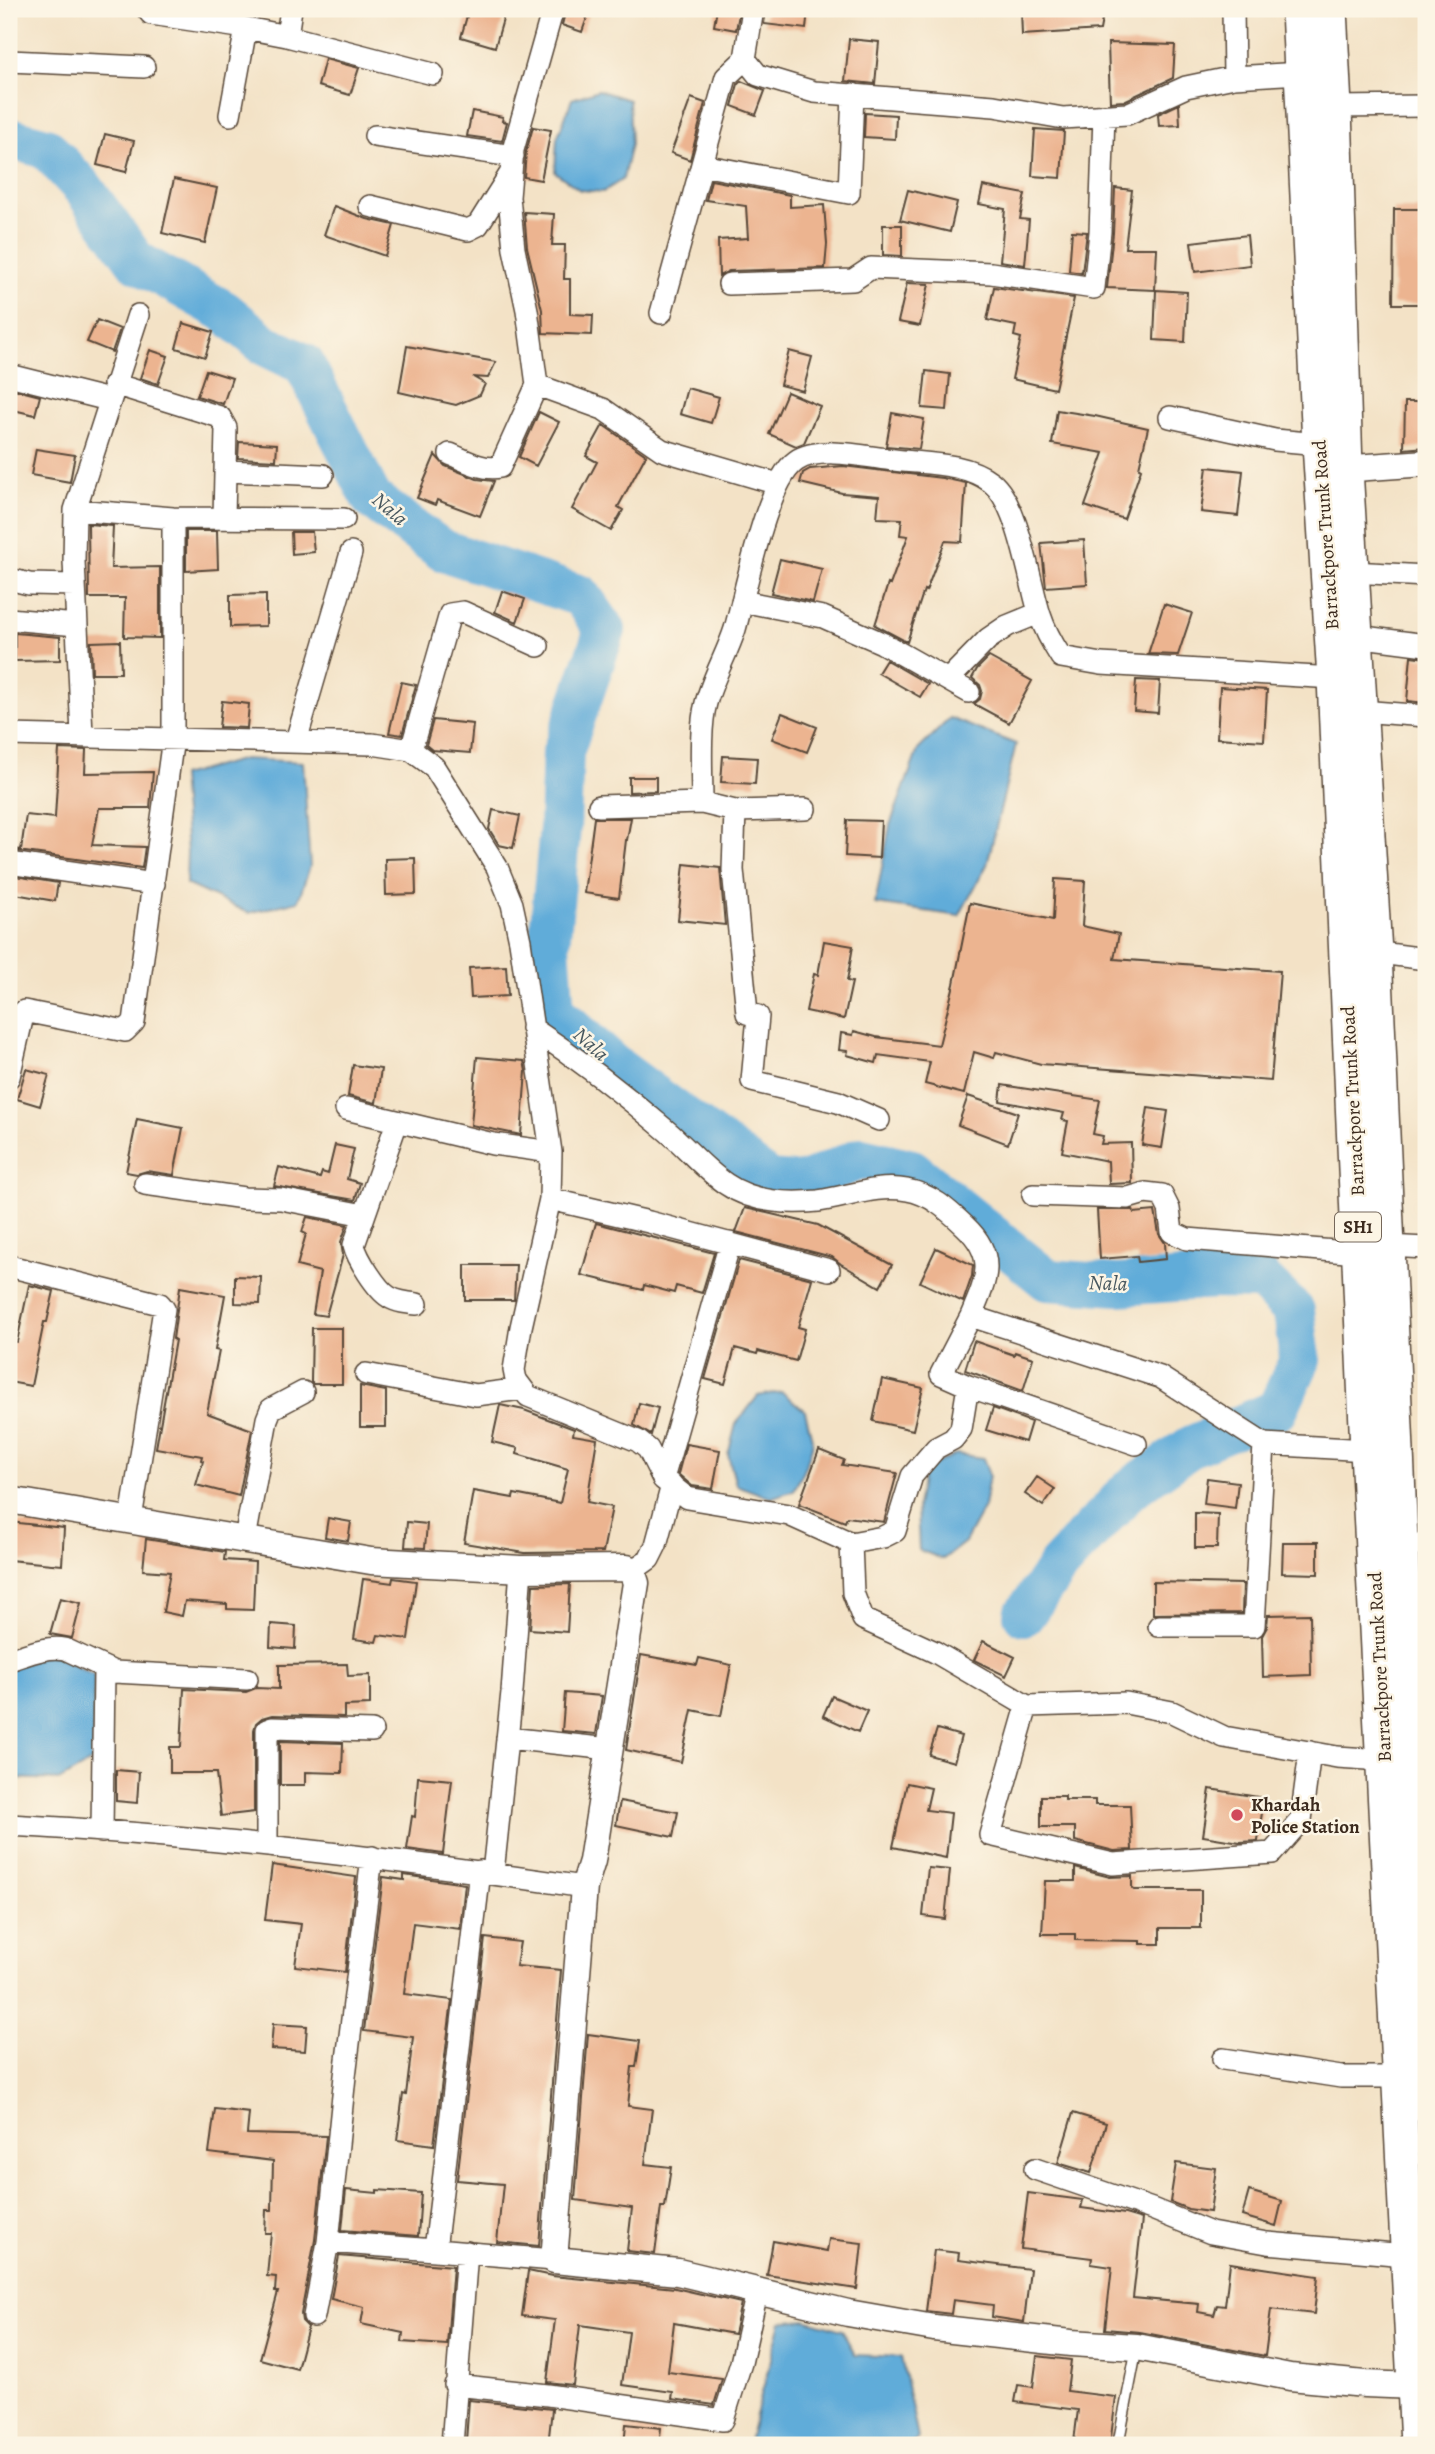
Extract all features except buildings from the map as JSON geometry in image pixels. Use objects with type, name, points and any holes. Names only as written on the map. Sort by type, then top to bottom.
[{"type":"main road","name":"Barrackpore Trunk Road","points":[[1298,9],[1329,461],[1352,572],[1356,636],[1360,711],[1360,951],[1373,1250],[1367,1450],[1426,2106]]},
{"type":"main road","name":"Barrackpore Trunk Road","points":[[1330,9],[1335,107],[1329,461],[1334,678],[1360,951]]},
{"type":"main road","name":"Barrackpore Trunk Road","points":[[1373,1250],[1413,1544],[1396,1757],[1398,2077],[1417,2445]]},
{"type":"street","points":[[147,9],[151,14],[287,36],[433,74]]},
{"type":"street","points":[[287,36],[291,9]]},
{"type":"street","points":[[450,454],[481,466],[500,467],[537,385],[527,310],[514,249],[509,197],[512,165],[532,78],[552,9]]},
{"type":"street","points":[[661,313],[726,77],[745,59],[753,9]]},
{"type":"street","points":[[1233,9],[1234,77]]},
{"type":"street","points":[[230,116],[246,28]]},
{"type":"street","points":[[745,59],[758,75],[814,92],[994,106],[1063,118],[1127,114],[1186,87],[1234,77],[1301,73]]},
{"type":"street","points":[[9,61],[144,67]]},
{"type":"street","points":[[702,165],[849,193],[853,94]]},
{"type":"street","points":[[1335,107],[1426,106]]},
{"type":"street","points":[[729,284],[853,280],[871,268],[991,273],[1094,288],[1100,232],[1104,116]]},
{"type":"street","points":[[375,136],[512,165]]},
{"type":"street","points":[[370,206],[457,230],[468,230],[478,225],[512,165]]},
{"type":"street","points":[[82,735],[75,585],[75,510],[138,315]]},
{"type":"street","points":[[9,375],[111,392],[220,417],[226,428],[224,518]]},
{"type":"street","points":[[537,385],[603,409],[662,450],[778,484]]},
{"type":"street","points":[[1170,417],[1275,440],[1329,461],[1426,463]]},
{"type":"street","points":[[702,803],[701,757],[705,704],[734,631],[763,523],[778,484],[795,461],[818,452],[962,468],[992,482],[1007,504],[1024,547],[1039,613],[1048,637],[1061,657],[1101,664],[1334,678]]},
{"type":"street","points":[[225,471],[323,475]]},
{"type":"street","points":[[75,510],[173,518],[344,519]]},
{"type":"street","points":[[9,1077],[23,1011],[125,1031],[131,1026],[154,884],[173,738],[173,518]]},
{"type":"street","points":[[296,741],[351,553]]},
{"type":"street","points":[[1352,572],[1426,576]]},
{"type":"street","points":[[9,579],[29,584],[75,585]]},
{"type":"street","points":[[742,601],[822,617],[883,643],[969,692]]},
{"type":"street","points":[[411,750],[450,614],[463,612],[538,646]]},
{"type":"street","points":[[948,680],[988,639],[1007,626],[1039,613]]},
{"type":"street","points":[[9,620],[77,625]]},
{"type":"street","points":[[1356,636],[1426,645]]},
{"type":"street","points":[[1360,711],[1426,716]]},
{"type":"street","points":[[9,735],[372,744],[411,750],[434,766],[497,867],[512,904],[520,941],[551,1152],[550,1199],[514,1370],[516,1380],[528,1396],[638,1441],[648,1448],[667,1482],[687,1498],[789,1516],[851,1543],[883,1537],[895,1531],[912,1476],[936,1448],[953,1439],[961,1429],[968,1386]]},
{"type":"street","points":[[599,806],[702,803],[735,811],[805,810]]},
{"type":"street","points":[[735,811],[733,870],[747,1013],[758,1016],[752,1081],[838,1102],[878,1119]]},
{"type":"street","points":[[16,864],[154,884]]},
{"type":"street","points":[[1360,951],[1426,959]]},
{"type":"street","points":[[532,1028],[590,1067],[669,1132],[726,1184],[760,1200],[818,1201],[868,1189],[907,1189],[939,1202],[979,1239],[987,1258],[985,1284],[941,1374],[968,1386],[1136,1444]]},
{"type":"street","points":[[346,1109],[493,1144],[551,1152]]},
{"type":"street","points":[[397,1122],[354,1245],[358,1256],[381,1291],[390,1298],[417,1304]]},
{"type":"street","points":[[145,1184],[244,1198],[281,1199],[364,1215]]},
{"type":"street","points":[[1034,1195],[1128,1198],[1145,1193],[1162,1195],[1169,1209],[1172,1232],[1187,1239],[1373,1250],[1426,1248]]},
{"type":"street","points":[[550,1199],[829,1270]]},
{"type":"street","points":[[632,1572],[649,1559],[656,1545],[667,1482],[730,1243]]},
{"type":"street","points":[[9,1266],[160,1304],[164,1309],[131,1519]]},
{"type":"street","points":[[971,1315],[1160,1377],[1264,1444],[1367,1450]]},
{"type":"street","points":[[366,1374],[477,1395],[521,1389]]},
{"type":"street","points":[[245,1539],[269,1413],[271,1409],[303,1392]]},
{"type":"street","points":[[1159,1626],[1254,1626],[1264,1444]]},
{"type":"street","points":[[9,1500],[371,1561],[521,1569],[628,1568],[632,1572],[636,1583],[592,1861],[584,1887],[554,2260]]},
{"type":"street","points":[[851,1543],[853,1593],[863,1619],[935,1652],[1027,1706],[1126,1703],[1172,1712],[1224,1737],[1310,1752],[1396,1757]]},
{"type":"street","points":[[435,2250],[486,1872],[507,1738],[521,1569]]},
{"type":"street","points":[[9,1660],[57,1648],[65,1649],[104,1668],[121,1672],[247,1679]]},
{"type":"street","points":[[102,1832],[104,1668]]},
{"type":"street","points":[[1027,1706],[990,1835],[1113,1864],[1272,1853],[1301,1820],[1310,1752]]},
{"type":"street","points":[[267,1846],[267,1730],[372,1731]]},
{"type":"street","points":[[507,1738],[610,1749]]},
{"type":"street","points":[[9,1825],[372,1857],[584,1887]]},
{"type":"street","points":[[314,2316],[328,2242],[372,1857]]},
{"type":"street","points":[[1223,2059],[1341,2077],[1398,2077]]},
{"type":"street","points":[[1035,2169],[1152,2209],[1211,2233],[1267,2244],[1406,2255]]},
{"type":"street","points":[[328,2242],[678,2272],[848,2313],[934,2329],[1137,2347],[1290,2377],[1414,2386]]},
{"type":"street","points":[[452,2445],[467,2252]]},
{"type":"street","points":[[455,2385],[548,2395],[723,2420],[741,2363],[757,2292]]},
{"type":"lane","points":[[1118,2445],[1137,2347]]},
{"type":"water","points":[[598,90],[629,100],[631,144],[623,179],[603,192],[580,190],[555,172],[557,138],[572,99]]},
{"type":"water","points":[[950,718],[1016,744],[987,865],[959,916],[875,904],[890,825],[918,750]]},
{"type":"water","points":[[244,759],[303,762],[310,866],[298,901],[249,913],[186,884],[187,852],[181,776]]},
{"type":"water","points":[[782,1392],[805,1411],[813,1443],[794,1490],[771,1498],[736,1485],[728,1455],[736,1424],[758,1396]]},
{"type":"water","points":[[956,1454],[983,1458],[989,1475],[984,1507],[965,1542],[943,1559],[919,1550],[917,1506],[924,1469]]},
{"type":"water","points":[[52,1653],[94,1675],[93,1761],[60,1780],[9,1778],[9,1668]]},
{"type":"water","points":[[805,2319],[842,2330],[855,2355],[901,2357],[918,2438],[912,2445],[754,2445],[749,2441],[781,2322]]},
{"type":"waterway","name":"Nala","points":[[9,138],[46,148],[83,188],[136,261],[224,311],[265,345],[304,364],[372,499],[442,550],[581,596],[605,630],[563,752],[560,828],[549,946],[554,1011],[613,1065],[770,1181],[803,1184],[861,1158],[912,1170],[1047,1280],[1118,1285],[1216,1278],[1261,1279],[1294,1311],[1300,1360],[1277,1410],[1192,1446],[1129,1490],[1059,1565],[1024,1615]]},
{"type":"place","name":"Khardah Police Station","points":[[1237,1815]]}]
